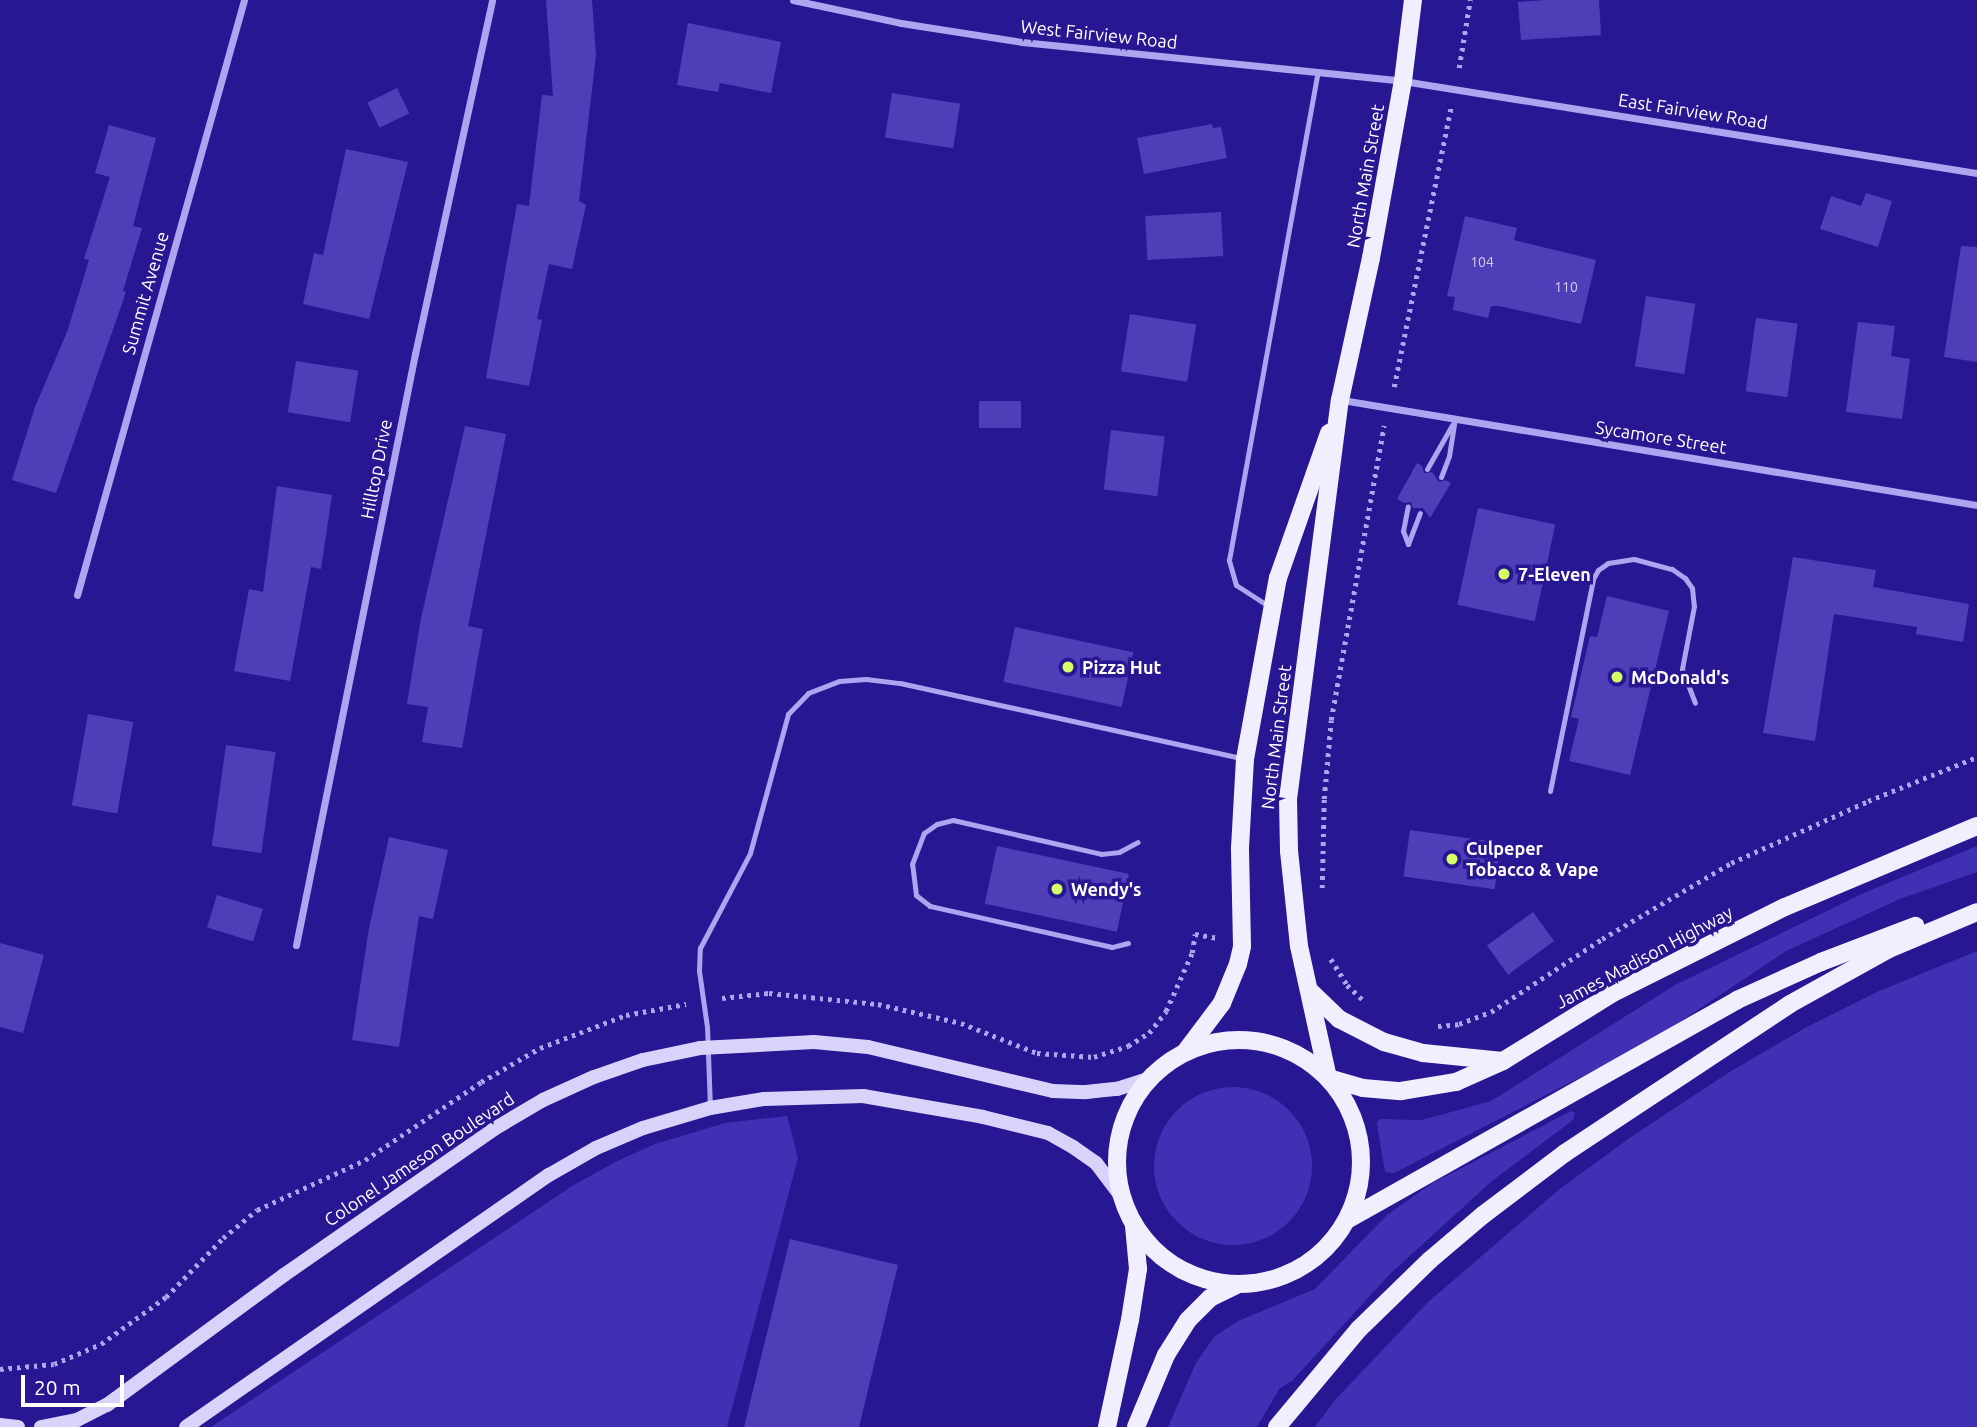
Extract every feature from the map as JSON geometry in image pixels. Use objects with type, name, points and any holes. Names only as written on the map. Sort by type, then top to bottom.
[{"type":"main road","name":"North Main Street","points":[[1328,1078],[1299,946],[1290,867],[1288,799],[1340,400],[1371,258],[1403,81],[1413,0]]},
{"type":"main road","name":"North Main Street","points":[[1186,1051],[1210,1043],[1236,1039],[1286,1048],[1309,1061],[1328,1078],[1349,1109],[1360,1145],[1361,1171],[1357,1196],[1347,1220],[1332,1241],[1314,1259],[1292,1272],[1268,1281],[1242,1284],[1217,1282],[1192,1275],[1169,1263],[1150,1246],[1134,1226],[1121,1196],[1116,1153],[1121,1127],[1131,1103],[1150,1078],[1186,1051],[1222,1003],[1242,946],[1240,848],[1245,758],[1278,578],[1340,400]]},
{"type":"main road","name":"James Madison Highway","points":[[1328,1078],[1363,1088],[1420,1091],[1456,1082],[1503,1061],[1613,993],[1786,907],[1977,826]]},
{"type":"main road","points":[[1347,1220],[1737,1000],[1821,962],[1977,904]]},
{"type":"main road","points":[[1277,1427],[1359,1329],[1430,1261],[1483,1215],[1565,1153],[1790,1004],[1889,949],[1977,912]]},
{"type":"main road","points":[[1309,989],[1339,1019],[1384,1042],[1423,1053],[1503,1061]]},
{"type":"main road","name":"Colonel Jameson Boulevard","points":[[41,1427],[77,1420],[107,1405],[494,1129],[543,1100],[594,1077],[643,1060],[708,1048],[814,1042],[868,1047],[1053,1091],[1117,1089],[1150,1078]]},
{"type":"main road","points":[[186,1427],[549,1175],[596,1148],[643,1128],[710,1108],[764,1099],[863,1096],[983,1117],[1048,1133],[1073,1147],[1096,1163],[1121,1196]]},
{"type":"main road","name":"North Main Street","points":[[1107,1427],[1138,1269],[1134,1226]]},
{"type":"main road","name":"North Main Street","points":[[1136,1427],[1166,1355],[1188,1320],[1210,1298],[1242,1284]]},
{"type":"main road","points":[[0,1424],[18,1427]]},
{"type":"street","name":"Summit Avenue","points":[[77,595],[244,0]]},
{"type":"street","name":"Hilltop Drive","points":[[296,945],[415,354],[492,0]]},
{"type":"street","name":"West Fairview Road","points":[[793,0],[901,23],[1022,42],[1403,81]]},
{"type":"street","name":"East Fairview Road","points":[[1403,81],[1977,173]]},
{"type":"street","name":"Sycamore Street","points":[[1340,400],[1977,505]]},
{"type":"lane","points":[[1272,608],[1236,585],[1229,560],[1318,72]]},
{"type":"lane","points":[[1427,469],[1455,419]]},
{"type":"lane","points":[[1441,477],[1455,419]]},
{"type":"lane","points":[[1408,506],[1403,531],[1408,544],[1420,513]]},
{"type":"lane","points":[[1550,791],[1593,579],[1608,563],[1634,559],[1672,569],[1692,588],[1694,606],[1682,670],[1695,703]]},
{"type":"lane","points":[[710,1108],[708,1048],[700,986],[700,948],[750,853],[788,714],[808,693],[839,681],[866,679],[900,683],[1245,758]]},
{"type":"lane","points":[[1128,943],[1112,947],[930,906],[916,895],[912,864],[924,833],[937,824],[953,820],[1101,853],[1118,852],[1138,842]]},
{"type":"path","points":[[1461,61],[1470,0]]},
{"type":"path","points":[[1398,375],[1447,127]]},
{"type":"path","points":[[1322,891],[1324,799],[1331,720],[1377,451]]},
{"type":"path","points":[[1429,1025],[1459,1024],[1491,1012],[1602,939],[1731,863],[1868,801],[1977,757]]},
{"type":"path","points":[[728,997],[769,993],[878,1004],[951,1020],[1037,1053],[1094,1057],[1128,1046],[1158,1024],[1192,953],[1195,934],[1209,937]]},
{"type":"path","points":[[1328,949],[1348,985],[1367,1003]]},
{"type":"path","points":[[0,1369],[54,1364],[101,1344],[166,1297],[232,1229],[268,1203],[365,1160],[489,1077],[556,1040],[626,1015],[670,1007]]},
{"type":"shaded area","points":[[1977,846],[1977,872],[1900,899],[1786,951],[1651,1041],[1394,1173],[1385,1172],[1377,1124],[1379,1119],[1422,1120],[1491,1101],[1675,985],[1864,893]]},
{"type":"shaded area","points":[[1977,951],[1977,1427],[1315,1427],[1335,1400],[1427,1303],[1561,1188],[1631,1137],[1728,1073],[1805,1028],[1879,991]]},
{"type":"shaded area","points":[[1233,1087],[1263,1093],[1289,1110],[1306,1136],[1312,1166],[1306,1196],[1289,1222],[1263,1239],[1233,1245],[1203,1239],[1177,1222],[1160,1196],[1154,1166],[1160,1136],[1177,1110],[1203,1093]]},
{"type":"shaded area","points":[[1571,1111],[1575,1113],[1573,1120],[1492,1181],[1389,1275],[1292,1381],[1280,1388],[1257,1427],[1168,1427],[1196,1363],[1214,1337],[1238,1321],[1315,1289],[1387,1215],[1431,1184]]},
{"type":"shaded area","points":[[787,1116],[798,1158],[727,1427],[211,1427],[572,1186],[617,1161],[655,1144],[725,1123]]},
{"type":"building","points":[[546,0],[592,0],[596,55],[579,201],[586,205],[572,269],[549,264],[537,319],[542,320],[529,386],[486,378],[517,204],[529,206],[542,95],[553,96]]},
{"type":"building","points":[[1599,0],[1601,35],[1521,40],[1518,2]]},
{"type":"building","points":[[688,23],[781,42],[771,93],[720,83],[718,92],[677,85]]},
{"type":"building","points":[[397,88],[409,113],[380,128],[367,102]]},
{"type":"building","points":[[892,93],[960,104],[953,148],[885,137]]},
{"type":"building","points":[[1212,124],[1213,128],[1221,127],[1227,158],[1144,174],[1137,138]]},
{"type":"building","points":[[109,125],[156,138],[133,226],[142,228],[123,291],[126,292],[56,493],[12,480],[35,407],[67,332],[89,260],[84,259],[110,177],[95,173]]},
{"type":"building","points":[[346,149],[408,162],[369,319],[303,304],[314,253],[323,255]]},
{"type":"building","points":[[1866,193],[1892,201],[1878,247],[1820,229],[1831,196],[1861,206]]},
{"type":"building","points":[[1221,212],[1223,256],[1147,260],[1145,216]]},
{"type":"building","points":[[1465,216],[1517,228],[1514,240],[1596,260],[1581,324],[1499,306],[1491,306],[1488,318],[1453,310],[1455,297],[1447,296]]},
{"type":"building","points":[[1961,246],[1977,247],[1977,362],[1944,357]]},
{"type":"building","points":[[1646,296],[1695,304],[1684,374],[1635,366]]},
{"type":"building","points":[[1130,314],[1196,324],[1187,382],[1121,371]]},
{"type":"building","points":[[1756,318],[1798,324],[1787,397],[1746,391]]},
{"type":"building","points":[[1858,322],[1895,326],[1891,356],[1910,359],[1902,419],[1846,412]]},
{"type":"building","points":[[296,361],[358,371],[350,422],[288,412]]},
{"type":"building","points":[[979,401],[1021,401],[1021,428],[979,428]]},
{"type":"building","points":[[465,426],[506,434],[468,626],[483,629],[462,748],[422,742],[428,707],[407,704],[421,618]]},
{"type":"building","points":[[1111,430],[1165,437],[1157,496],[1104,490]]},
{"type":"building","points":[[1417,463],[1422,466],[1424,473],[1432,472],[1439,482],[1445,480],[1451,483],[1430,518],[1423,508],[1413,508],[1411,502],[1404,503],[1397,499]]},
{"type":"building","points":[[277,486],[332,495],[321,569],[311,567],[290,681],[234,671],[249,589],[263,592]]},
{"type":"building","name":"7-Eleven","points":[[1478,508],[1555,524],[1535,621],[1457,605]]},
{"type":"building","points":[[1793,557],[1876,570],[1873,587],[1969,604],[1963,642],[1916,634],[1917,627],[1834,614],[1815,741],[1763,733]]},
{"type":"building","name":"McDonald's","points":[[1607,596],[1669,611],[1630,775],[1569,761],[1579,719],[1571,717],[1590,636],[1597,637]]},
{"type":"building","name":"Pizza Hut","points":[[1015,627],[1133,652],[1122,707],[1003,682]]},
{"type":"building","points":[[88,714],[133,722],[117,814],[72,806]]},
{"type":"building","points":[[226,745],[276,752],[261,853],[212,846]]},
{"type":"building","name":"Culpeper Tobacco & Vape","points":[[1410,830],[1501,843],[1495,889],[1403,877]]},
{"type":"building","points":[[389,837],[448,850],[433,919],[419,916],[399,1047],[352,1040],[369,928]]},
{"type":"building","name":"Wendy's","points":[[997,846],[1129,874],[1117,932],[985,904]]},
{"type":"building","points":[[217,895],[263,909],[253,942],[207,928]]},
{"type":"building","points":[[1533,912],[1554,941],[1508,975],[1487,946]]},
{"type":"building","points":[[0,943],[44,955],[23,1033],[0,1027]]},
{"type":"building","points":[[790,1239],[898,1265],[859,1427],[744,1427]]},
{"type":"place","name":"7-Eleven","points":[[1504,574]]},
{"type":"place","name":"Pizza Hut","points":[[1068,667]]},
{"type":"place","name":"McDonald's","points":[[1617,677]]},
{"type":"place","name":"Culpeper Tobacco & Vape","points":[[1452,859]]},
{"type":"place","name":"Wendy's","points":[[1057,889]]}]
